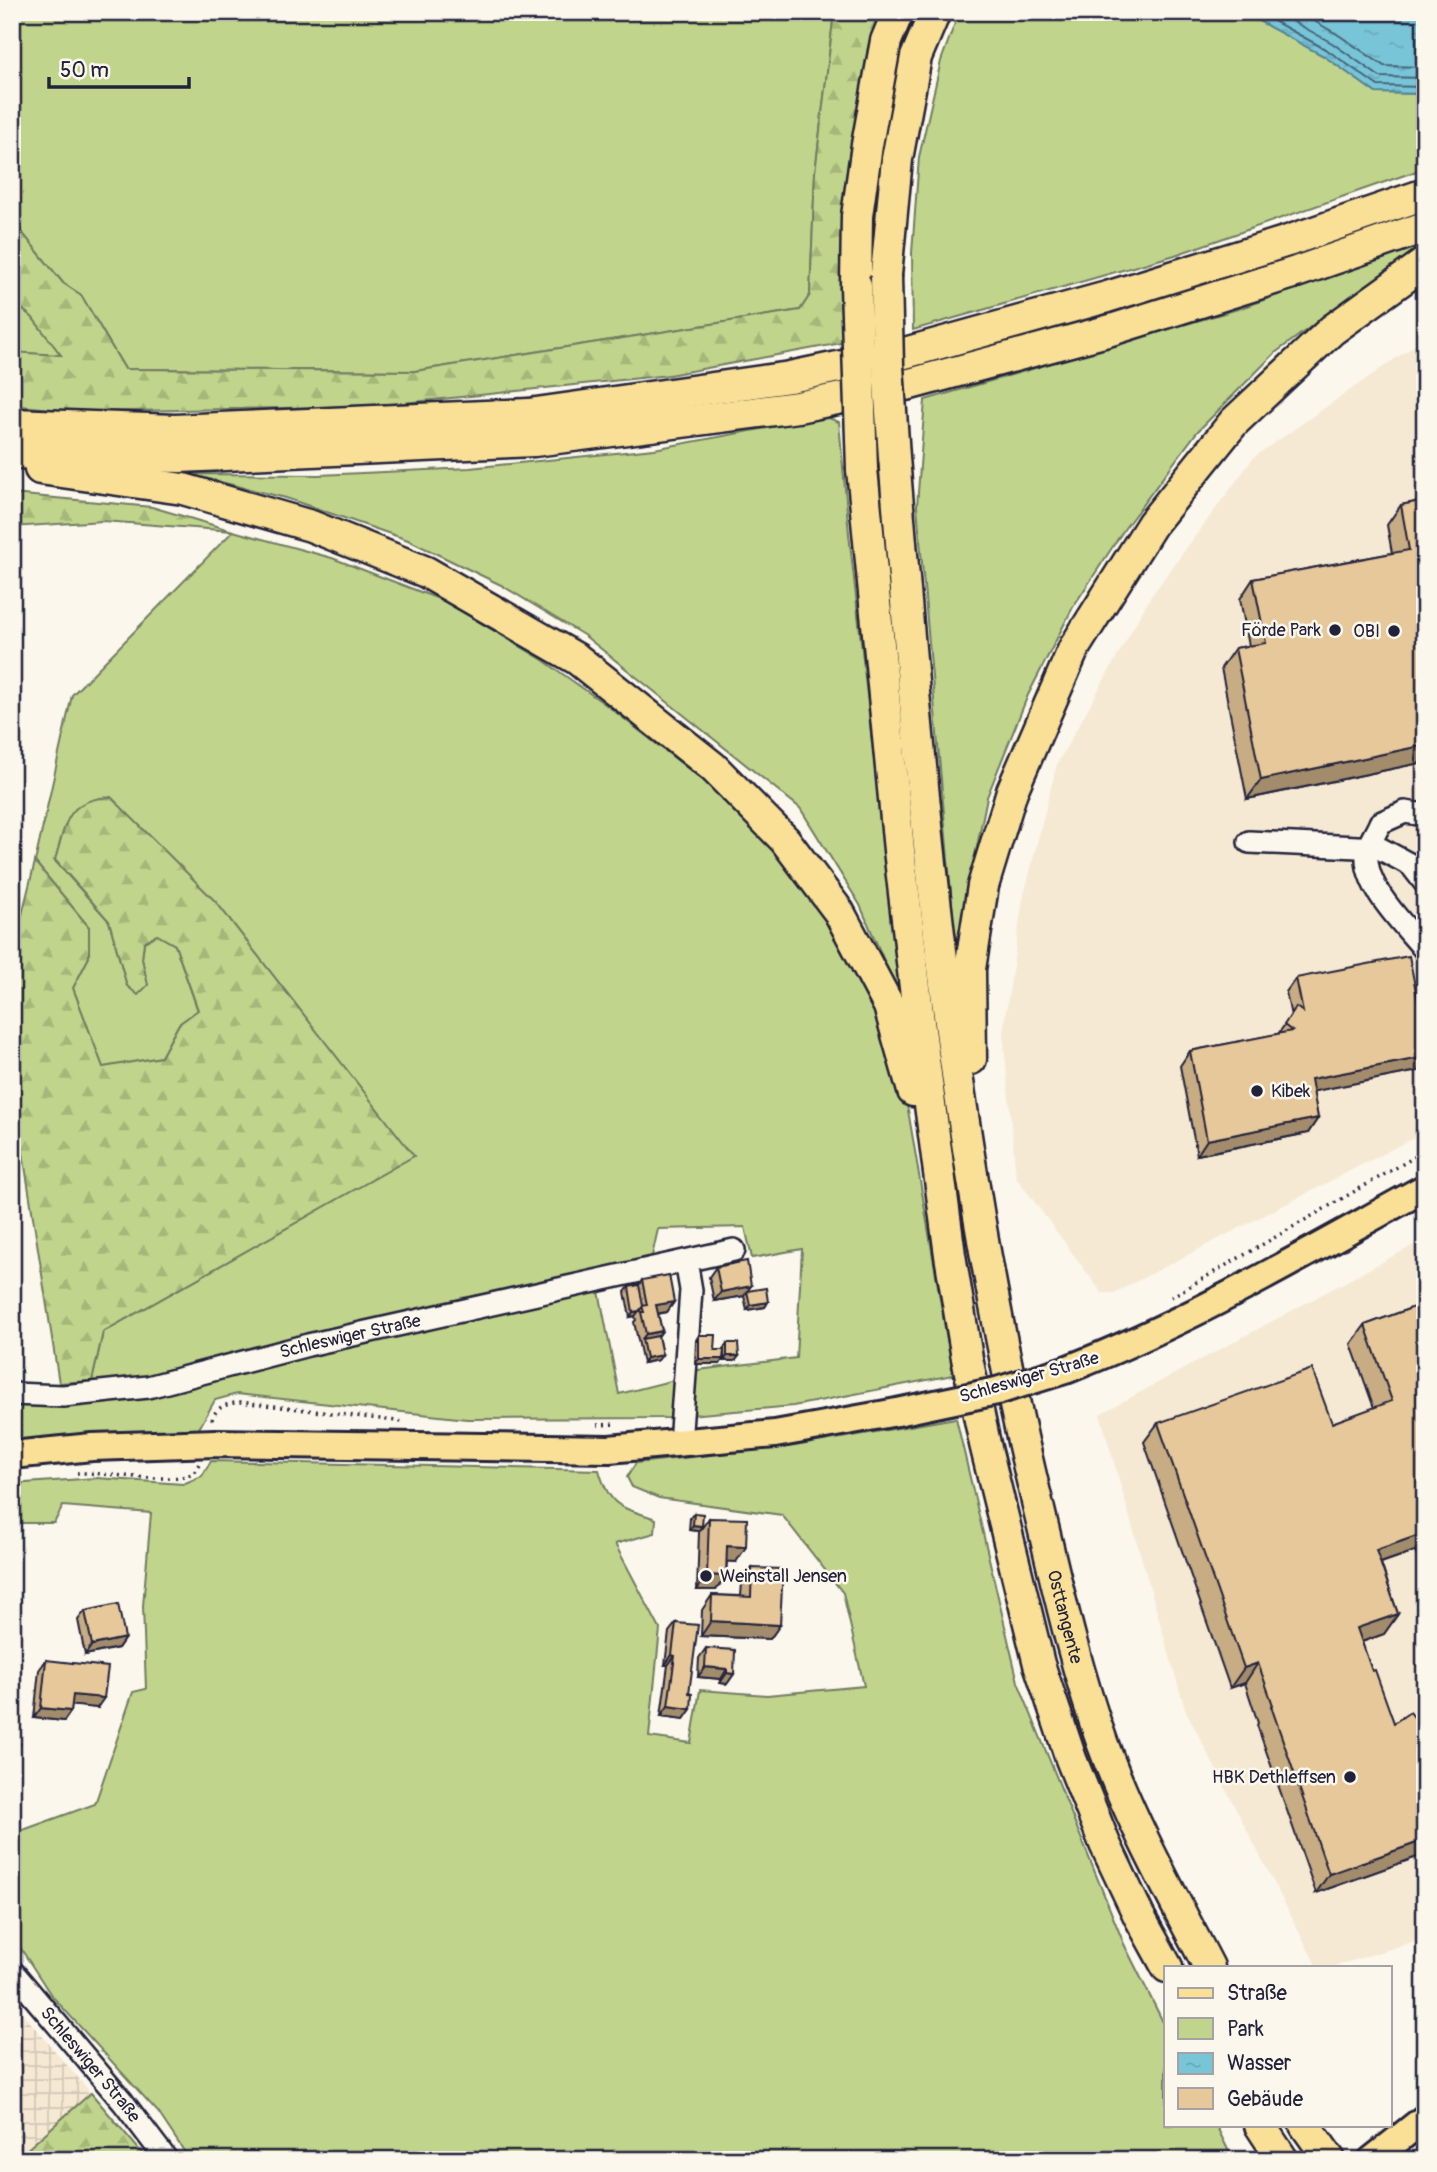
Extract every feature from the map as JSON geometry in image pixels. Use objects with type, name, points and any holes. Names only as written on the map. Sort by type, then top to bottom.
[{"type":"highway","points":[[898,12],[887,41],[867,145],[857,216],[856,286],[862,469],[899,850],[950,1255]]},
{"type":"highway","points":[[935,12],[916,57],[897,159],[886,275],[888,366],[928,846],[950,1022],[983,1244]]},
{"type":"highway","points":[[12,424],[175,430],[529,414],[790,377],[901,354],[1107,297],[1289,241],[1425,194]]},
{"type":"highway","points":[[12,453],[180,457],[534,442],[798,407],[910,384],[1111,330],[1296,272],[1425,227]]},
{"type":"highway","points":[[983,1244],[970,1047],[971,968],[983,886],[1012,791],[1074,648],[1152,524],[1234,422],[1332,330],[1425,263]]},
{"type":"highway","points":[[12,465],[183,489],[311,526],[426,572],[577,659],[713,767],[785,840],[839,912],[889,1006],[913,1091],[950,1255]]},
{"type":"highway","name":"Osttangente","points":[[983,1244],[1019,1429],[1074,1658],[1102,1744],[1135,1819],[1208,1966]]},
{"type":"highway","name":"Osttangente","points":[[950,1255],[985,1444],[1039,1664],[1071,1759],[1105,1844],[1166,1966]]},
{"type":"highway","points":[[1261,2126],[1283,2160]]},
{"type":"highway","points":[[1306,2126],[1330,2160]]},
{"type":"main road","name":"Schleswiger Straße","points":[[12,1455],[92,1447],[216,1443],[609,1449],[775,1434],[897,1412],[997,1391],[1068,1370],[1107,1354],[1212,1305],[1425,1188]]},
{"type":"main road","points":[[1372,2160],[1425,2118]]},
{"type":"street","points":[[1425,815],[1405,812],[1380,823],[1368,848],[1367,869],[1376,890],[1425,950]]},
{"type":"street","points":[[1249,842],[1379,848],[1411,865],[1425,883]]},
{"type":"street","points":[[1376,890],[1400,901],[1413,918],[1425,924]]},
{"type":"street","name":"Schleswiger Straße","points":[[12,1394],[63,1396],[148,1387],[308,1345],[734,1250]]},
{"type":"street","points":[[680,1444],[691,1290],[686,1261]]},
{"type":"street","name":"Schleswiger Straße","points":[[12,1971],[123,2102],[167,2160]]},
{"type":"path","points":[[1167,1299],[1425,1151]]},
{"type":"path","points":[[209,1429],[214,1414],[220,1407],[241,1402],[410,1423]]},
{"type":"path","points":[[585,1425],[626,1424]]},
{"type":"path","points":[[68,1473],[95,1472],[177,1479],[194,1474],[200,1462]]},
{"type":"shaded area","points":[[1425,338],[1425,1132],[1114,1293],[1102,1293],[1016,1177],[1003,1032],[1023,899],[1057,764],[1151,596],[1254,457]]},
{"type":"shaded area","points":[[1425,1239],[1425,1938],[1335,1966],[1316,1966],[1185,1709],[1100,1414]]},
{"type":"shaded area","points":[[12,2001],[91,2093],[15,2160],[12,2160]]},
{"type":"green space","points":[[12,12],[837,12],[833,21],[815,173],[810,295],[800,310],[415,371],[125,369],[81,295],[63,283],[12,220]]},
{"type":"green space","points":[[837,12],[883,12],[868,47],[843,220],[842,343],[669,375],[375,406],[81,412],[12,405],[12,352],[61,355],[32,317],[12,301],[12,220],[63,283],[81,295],[125,369],[415,371],[800,310],[810,295],[815,173],[833,21]]},
{"type":"green space","points":[[959,12],[1246,12],[1324,56],[1376,93],[1425,94],[1425,168],[1175,255],[913,330],[912,253],[919,157],[941,61]]},
{"type":"green space","points":[[1425,243],[1275,353],[1197,432],[1125,528],[1073,607],[1028,695],[987,797],[956,950],[917,506],[925,400],[1238,309]]},
{"type":"green space","points":[[12,301],[32,317],[62,356],[12,352]]},
{"type":"green space","points":[[826,417],[839,422],[901,1000],[860,905],[800,808],[585,636],[501,585],[408,540],[286,498],[188,474],[319,475],[470,468],[654,449]]},
{"type":"green space","points":[[12,494],[152,507],[233,531],[103,521],[12,527]]},
{"type":"green space","points":[[233,531],[332,558],[444,601],[543,660],[609,707],[713,788],[793,869],[849,951],[878,1012],[908,1110],[953,1375],[793,1406],[690,1415],[690,1371],[796,1358],[802,1249],[752,1258],[745,1227],[658,1229],[652,1256],[639,1263],[132,1380],[92,1381],[103,1332],[413,1156],[216,902],[55,861],[109,921],[127,986],[147,985],[142,959],[144,942],[157,934],[175,945],[198,1011],[179,1024],[161,1057],[103,1068],[73,988],[89,957],[89,927],[35,862],[72,695]]},
{"type":"green space","points":[[111,797],[216,902],[414,1156],[103,1332],[92,1381],[59,1383],[12,1083],[12,955],[35,862],[89,927],[89,957],[73,988],[103,1067],[161,1057],[179,1024],[198,1010],[175,945],[157,935],[144,942],[142,959],[148,985],[138,995],[127,986],[109,921],[55,860],[66,824],[76,808],[85,802]]},
{"type":"green space","points":[[598,1286],[619,1394],[678,1379],[671,1418],[467,1419],[237,1394],[215,1400],[197,1432],[12,1440],[12,1401],[156,1393]]},
{"type":"green space","points":[[956,1418],[1018,1682],[1124,1944],[1164,2024],[1164,2126],[1216,2126],[1233,2160],[190,2160],[158,2112],[51,1995],[12,1935],[12,1834],[95,1804],[133,1692],[146,1689],[143,1606],[151,1513],[63,1506],[54,1523],[12,1523],[12,1484],[96,1478],[183,1484],[202,1476],[211,1461],[599,1470],[608,1492],[619,1505],[656,1519],[655,1533],[615,1544],[660,1629],[649,1737],[691,1743],[700,1690],[767,1695],[864,1686],[843,1593],[782,1515],[659,1498],[632,1487],[627,1477],[636,1463],[795,1446]]},
{"type":"green space","points":[[91,2093],[148,2160],[15,2160]]},
{"type":"water","points":[[1246,12],[1425,12],[1425,94],[1376,93],[1324,56]]},
{"type":"building","name":"Förde Park","points":[[1425,500],[1425,745],[1261,780],[1235,648],[1266,643],[1253,579],[1409,550],[1401,505]]},
{"type":"building","points":[[1409,956],[1425,1036],[1425,1057],[1311,1079],[1318,1118],[1207,1140],[1190,1051],[1292,1031],[1284,1025],[1296,1007],[1303,1012],[1296,978]]},
{"type":"building","points":[[747,1261],[751,1286],[721,1292],[716,1267]]},
{"type":"building","points":[[669,1275],[674,1302],[656,1305],[662,1331],[646,1334],[641,1312],[644,1312],[642,1306],[647,1305],[642,1280]]},
{"type":"building","points":[[639,1285],[643,1306],[639,1311],[633,1312],[629,1287]]},
{"type":"building","points":[[766,1288],[768,1302],[750,1305],[747,1291]]},
{"type":"building","points":[[1425,1303],[1425,1533],[1376,1550],[1398,1614],[1357,1628],[1394,1723],[1410,1712],[1417,1721],[1425,1715],[1425,1784],[1417,1789],[1425,1811],[1425,1840],[1329,1874],[1258,1663],[1244,1668],[1158,1423],[1312,1369],[1332,1423],[1392,1401],[1365,1325]]},
{"type":"building","points":[[699,1335],[716,1335],[715,1350],[724,1350],[723,1359],[699,1359]]},
{"type":"building","points":[[658,1336],[662,1355],[646,1358],[642,1339]]},
{"type":"building","points":[[727,1343],[738,1343],[739,1356],[727,1356]]},
{"type":"building","points":[[694,1513],[703,1514],[702,1526],[693,1525]]},
{"type":"building","points":[[709,1518],[747,1519],[746,1547],[727,1546],[726,1576],[707,1575]]},
{"type":"building","points":[[752,1568],[783,1569],[780,1625],[711,1621],[712,1595],[751,1597]]},
{"type":"building","points":[[118,1604],[125,1638],[92,1645],[85,1611]]},
{"type":"building","points":[[676,1623],[698,1625],[689,1693],[692,1694],[691,1709],[668,1706],[675,1656],[672,1655]]},
{"type":"building","points":[[706,1648],[735,1650],[734,1674],[727,1673],[727,1669],[705,1667]]},
{"type":"building","points":[[46,1660],[108,1667],[104,1698],[73,1695],[71,1711],[41,1708]]},
{"type":"building","points":[[12,1738],[20,1744],[12,1753]]},
{"type":"place","name":"Förde Park","points":[[1335,630]]},
{"type":"place","name":"OBI","points":[[1394,631]]},
{"type":"place","name":"Kibek","points":[[1257,1091]]},
{"type":"place","name":"Weinstall Jensen","points":[[706,1576]]},
{"type":"place","name":"HBK Dethleffsen","points":[[1350,1777]]}]
